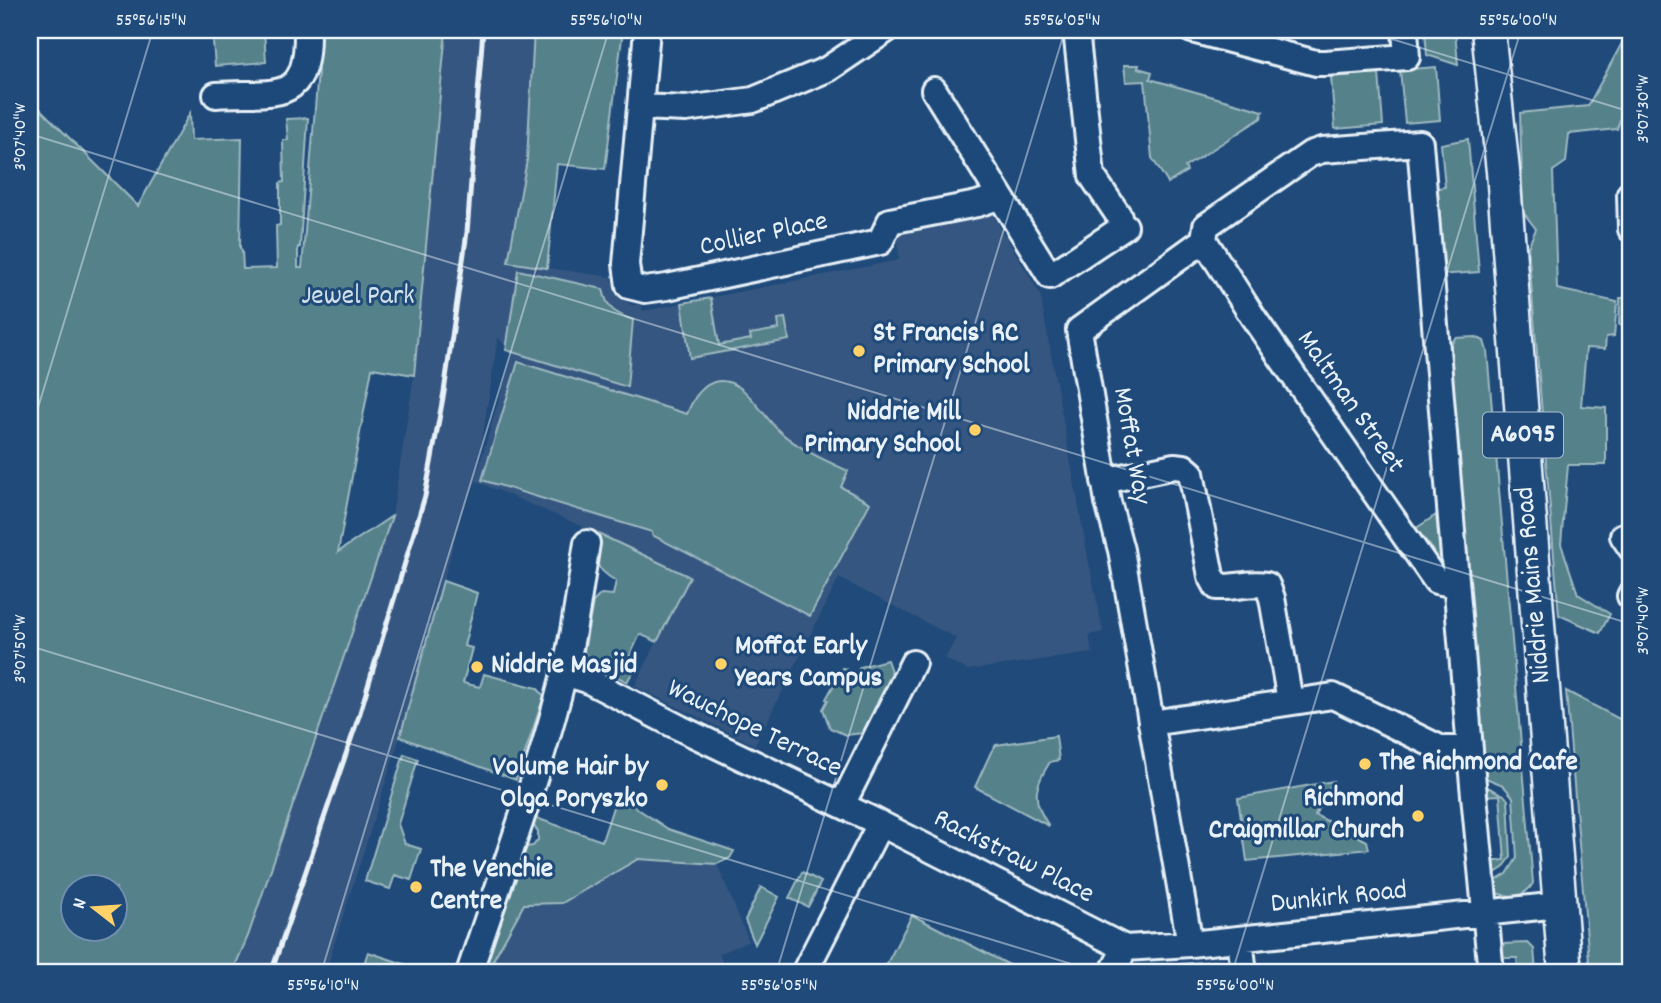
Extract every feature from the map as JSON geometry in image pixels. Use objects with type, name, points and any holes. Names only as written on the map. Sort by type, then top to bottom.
[{"type":"main road","name":"Niddrie Mains Road","points":[[1488,30],[1503,171],[1565,973]]},
{"type":"street","points":[[216,95],[285,90],[296,84],[305,66],[307,30]]},
{"type":"street","points":[[647,30],[640,107],[687,109],[753,100],[828,69],[886,30]]},
{"type":"street","points":[[934,90],[998,197],[1050,276],[1122,221],[1092,176],[1076,30]]},
{"type":"street","points":[[1192,30],[1316,63],[1407,58],[1405,30]]},
{"type":"street","name":"Collier Place","points":[[640,107],[626,276],[629,286],[645,290],[880,243],[890,221],[977,205],[998,197]]},
{"type":"street","name":"Moffat Way","points":[[1190,944],[1121,550],[1104,481],[1079,330],[1204,240],[1206,226],[1310,154],[1322,150],[1420,143],[1456,585]]},
{"type":"street","points":[[1630,194],[1631,229]]},
{"type":"street","name":"Maltman Street","points":[[1204,240],[1253,317],[1436,581],[1456,585]]},
{"type":"street","points":[[1104,481],[1174,466],[1184,467],[1191,473],[1211,576],[1217,587],[1229,588],[1255,583],[1267,585],[1272,598],[1290,701]]},
{"type":"street","points":[[469,973],[517,831],[565,673],[587,543]]},
{"type":"street","points":[[1456,585],[1491,973]]},
{"type":"street","name":"Wauchope Terrace","points":[[842,805],[913,663]]},
{"type":"street","name":"Wauchope Terrace","points":[[565,673],[587,680],[878,823]]},
{"type":"street","points":[[1151,723],[1333,696],[1442,749],[1470,748]]},
{"type":"street","points":[[804,973],[878,823]]},
{"type":"street","name":"Rackstraw Place","points":[[878,823],[1125,948]]},
{"type":"street","name":"Dunkirk Road","points":[[1125,948],[1190,944],[1559,905]]},
{"type":"street","points":[[1240,939],[1244,973]]},
{"type":"street","points":[[1112,973],[1125,948]]},
{"type":"shaded area","points":[[446,30],[534,30],[527,160],[508,262],[611,277],[615,293],[620,299],[632,305],[641,305],[643,311],[899,260],[897,232],[992,214],[1040,294],[1103,632],[1089,635],[1092,653],[968,670],[945,659],[956,638],[839,578],[755,745],[635,686],[689,576],[476,481],[463,509],[400,737],[325,973],[233,973],[392,516],[414,375]],"holes":[[[498,337],[512,355],[477,473]]]},
{"type":"shaded area","points":[[638,859],[717,864],[749,941],[719,954],[727,973],[482,973],[506,900],[562,903]]},
{"type":"green space","points":[[212,30],[264,30],[266,62],[215,66]]},
{"type":"green space","name":"Jewel Park","points":[[315,30],[446,30],[414,375],[372,368],[338,552],[392,516],[248,936],[232,973],[30,973],[30,99],[138,206],[190,113],[191,140],[242,138],[240,248],[243,269],[277,268],[276,226],[280,225],[280,183],[284,182],[283,140],[288,140],[286,119],[308,118],[298,247],[298,268],[302,268],[318,71],[315,60]]},
{"type":"green space","points":[[534,30],[623,30],[605,169],[557,164],[547,268],[508,262],[527,160]]},
{"type":"green space","points":[[1425,30],[1455,30],[1458,65],[1427,55]]},
{"type":"green space","points":[[1629,30],[1631,86],[1617,129],[1569,134],[1566,162],[1553,171],[1557,289],[1617,302],[1614,336],[1606,337],[1605,349],[1586,348],[1581,406],[1606,408],[1606,465],[1568,465],[1561,544],[1578,594],[1610,614],[1600,633],[1559,615],[1528,247],[1536,229],[1523,212],[1520,113],[1588,106]]},
{"type":"green space","points":[[1124,65],[1139,65],[1138,68],[1152,72],[1150,79],[1263,111],[1261,118],[1185,167],[1187,171],[1168,183],[1152,158],[1145,81],[1126,82]]},
{"type":"green space","points":[[1436,67],[1440,120],[1405,123],[1400,70]]},
{"type":"green space","points":[[1379,73],[1383,125],[1335,129],[1331,77]]},
{"type":"green space","points":[[1468,139],[1479,272],[1439,275],[1430,189],[1445,187],[1441,144]]},
{"type":"green space","points":[[518,270],[603,289],[612,309],[633,320],[627,387],[506,350]]},
{"type":"green space","points":[[711,298],[719,345],[751,339],[750,334],[779,329],[778,319],[785,318],[789,340],[690,358],[682,303]]},
{"type":"green space","points":[[1620,298],[1631,298],[1631,326],[1619,325]]},
{"type":"green space","points":[[1476,337],[1484,341],[1487,351],[1533,883],[1522,894],[1512,896],[1496,893],[1495,881],[1507,874],[1517,858],[1513,797],[1503,785],[1481,776],[1448,350],[1455,338]]},
{"type":"green space","points":[[518,362],[687,414],[695,398],[706,386],[713,382],[730,382],[744,391],[787,437],[812,454],[848,471],[841,487],[870,503],[810,616],[652,535],[652,532],[482,480]]},
{"type":"green space","points":[[1436,515],[1441,564],[1430,556],[1434,551],[1422,536],[1417,539],[1412,531]]},
{"type":"green space","points":[[599,534],[690,577],[657,642],[640,634],[628,660],[637,664],[627,682],[590,662],[584,652],[593,602],[601,594],[613,595],[616,581],[599,567],[597,562]]},
{"type":"green space","points":[[443,581],[477,593],[464,646],[472,648],[463,683],[480,687],[484,674],[537,688],[544,696],[516,780],[400,737]]},
{"type":"green space","points":[[887,660],[892,674],[863,733],[846,735],[830,728],[823,709],[843,668],[856,674],[860,667]]},
{"type":"green space","points":[[1566,691],[1631,725],[1631,973],[1590,973]]},
{"type":"green space","points":[[1056,736],[1059,760],[1050,762],[1037,794],[1039,809],[1049,826],[975,787],[996,745]]},
{"type":"green space","points":[[404,754],[418,759],[398,824],[405,844],[421,849],[411,880],[395,875],[390,889],[365,881]]},
{"type":"green space","points":[[1333,781],[1315,815],[1367,841],[1369,849],[1247,861],[1238,798]]},
{"type":"green space","points":[[1481,784],[1504,795],[1508,800],[1511,857],[1503,868],[1488,877],[1490,862],[1505,860],[1500,795],[1482,796]]},
{"type":"green space","points":[[617,795],[668,829],[734,851],[730,858],[717,864],[638,859],[562,903],[524,904],[486,973],[481,973],[525,847],[533,846],[538,840],[538,831],[533,825],[536,818],[602,841]]},
{"type":"green space","points":[[802,872],[821,882],[808,907],[789,898]]},
{"type":"green space","points":[[761,887],[779,897],[755,944],[745,920]]},
{"type":"green space","points":[[912,915],[1025,973],[882,973]]},
{"type":"green space","points":[[1528,943],[1534,949],[1536,973],[1518,973],[1517,958],[1501,958],[1502,944]]},
{"type":"green space","points":[[368,952],[428,972],[361,973]]},
{"type":"green space","points":[[1224,962],[1229,967],[1229,973],[1142,973],[1133,968]]},
{"type":"railway","points":[[271,973],[359,716],[425,496],[444,392],[467,232],[483,30]]},
{"type":"place","name":"St Francis' RC Primary School","points":[[859,351]]},
{"type":"place","name":"Niddrie Mill Primary School","points":[[975,430]]},
{"type":"place","name":"Moffat Early Years Campus","points":[[721,664]]},
{"type":"place","name":"Niddrie Masjid","points":[[477,667]]},
{"type":"place","name":"The Richmond Cafe","points":[[1365,764]]},
{"type":"place","name":"Volume Hair by Olga Poryszko","points":[[662,785]]},
{"type":"place","name":"Richmond Craigmillar Church","points":[[1418,816]]},
{"type":"place","name":"The Venchie Centre","points":[[416,887]]}]
